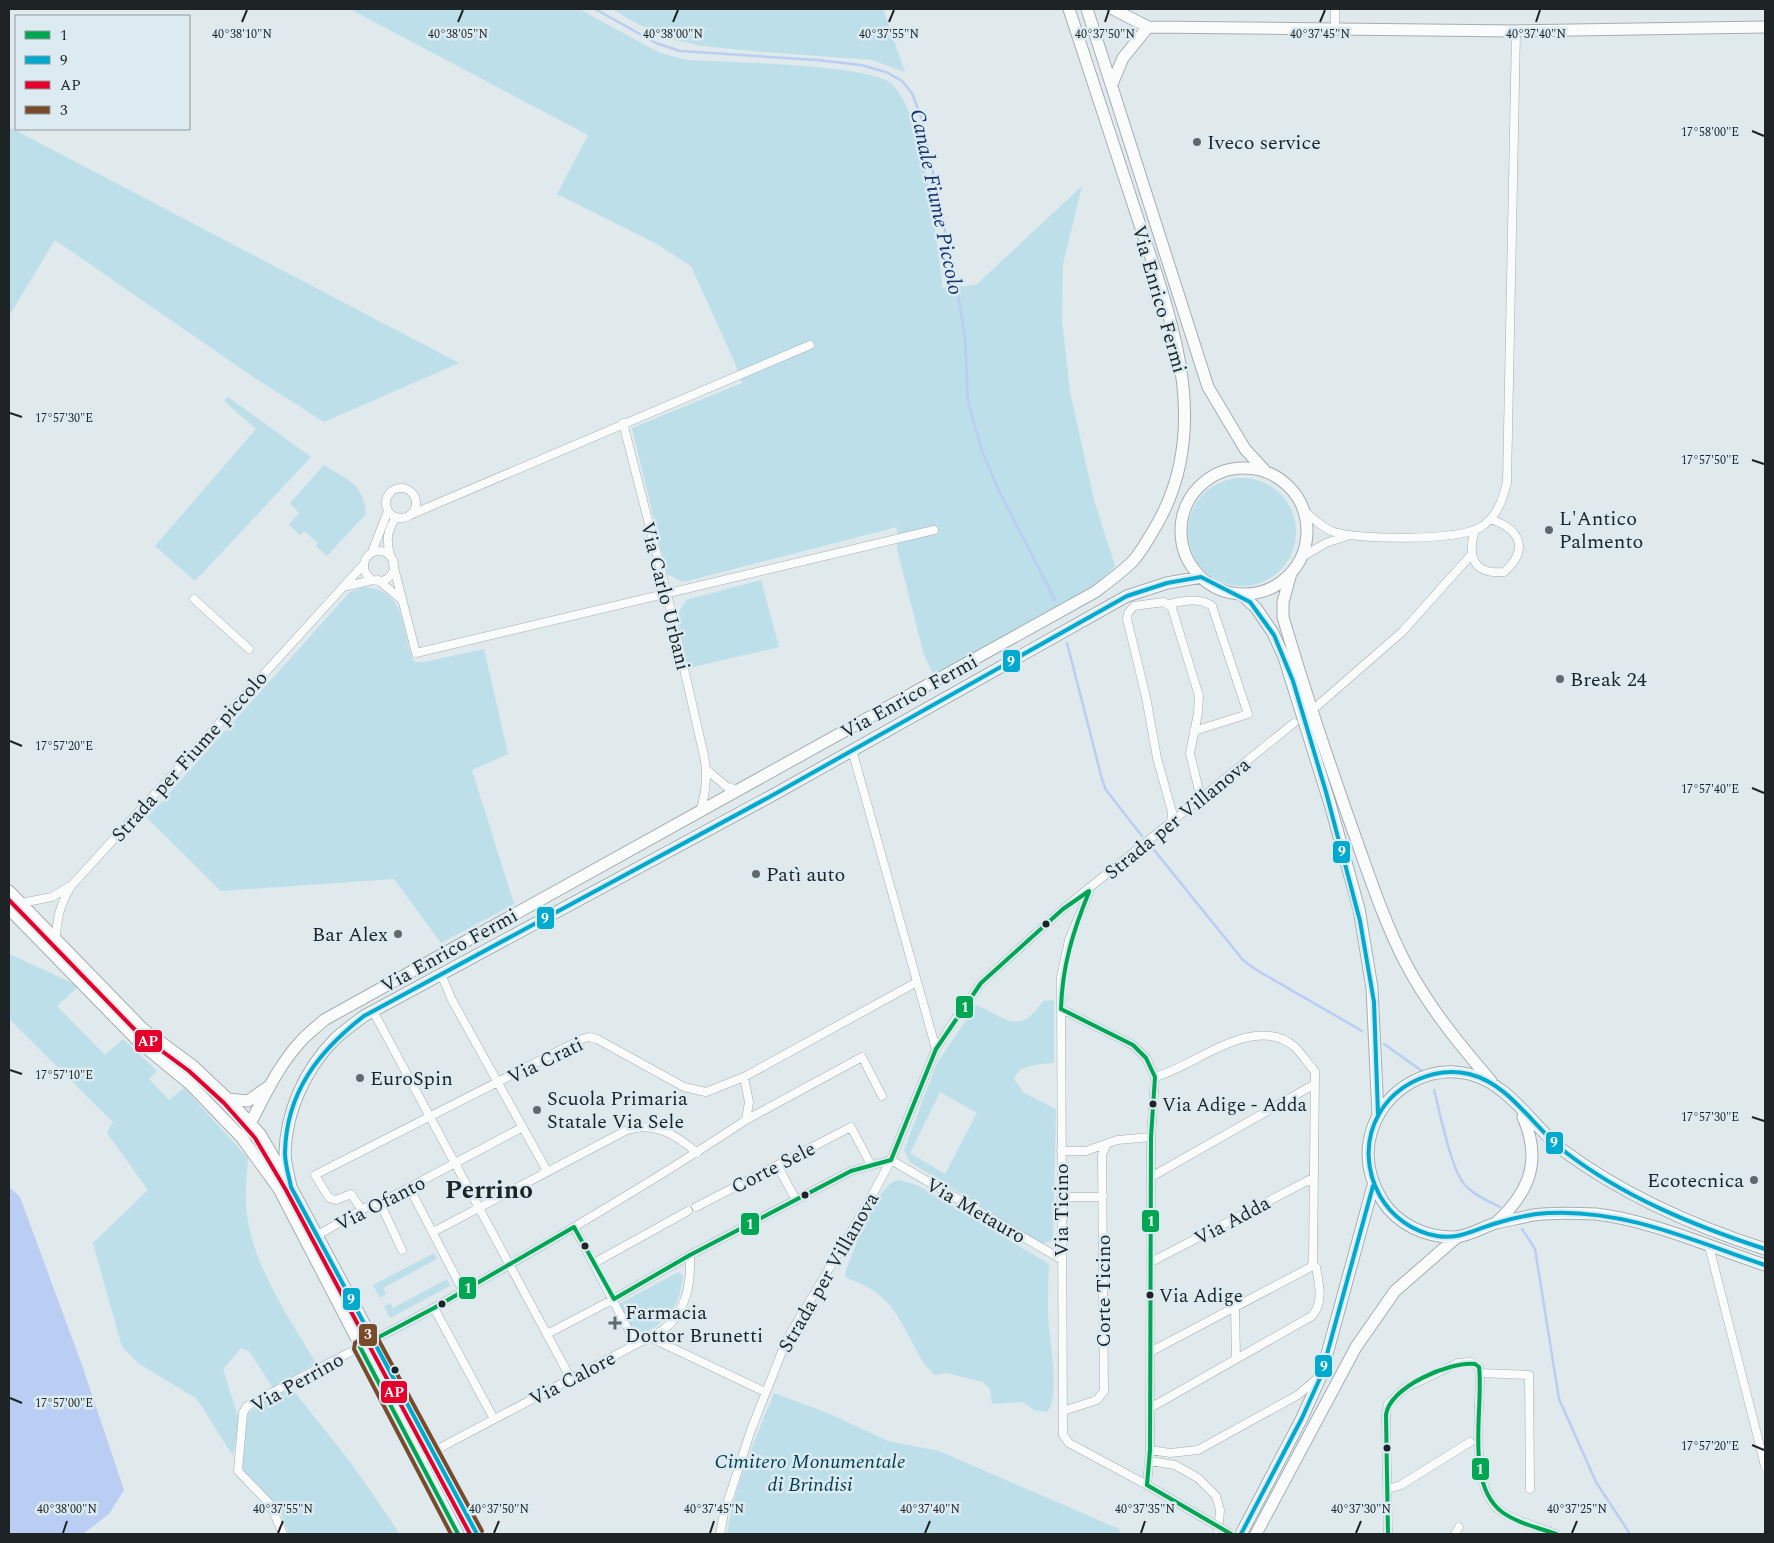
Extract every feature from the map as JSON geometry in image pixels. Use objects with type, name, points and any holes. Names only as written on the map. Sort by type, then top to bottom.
[{"type":"main road","name":"Via Enrico Fermi","points":[[242,1138],[269,1086],[301,1040],[324,1020],[1095,592],[1134,560],[1171,502],[1180,466],[1185,429],[1185,400],[1179,352],[1152,260],[1069,9]]},
{"type":"main road","name":"Via Enrico Fermi","points":[[1087,9],[1208,387],[1245,449],[1266,472]]},
{"type":"main road","points":[[1113,9],[1148,26],[1516,31],[1765,27]]},
{"type":"main road","points":[[1112,84],[1123,58],[1148,26]]},
{"type":"main road","points":[[1182,525],[1171,502],[1196,490],[1211,478],[1228,470],[1247,468],[1266,472],[1283,482],[1297,496],[1303,510],[1307,534],[1300,558],[1291,573],[1283,602],[1282,617],[1336,782],[1384,916],[1406,963],[1452,1035],[1492,1083]]},
{"type":"main road","points":[[1196,490],[1186,506],[1182,525],[1182,544],[1189,562],[1201,577],[1213,586],[1241,594],[1259,592],[1276,585],[1291,573]]},
{"type":"main road","name":"Via Enrico Fermi","points":[[291,1187],[285,1155],[287,1130],[290,1113],[300,1088],[311,1069],[334,1039],[373,1011],[852,750],[1127,596],[1167,583],[1201,577]]},
{"type":"main road","points":[[1241,594],[1256,608],[1273,633],[1284,657],[1330,804],[1359,909],[1372,988],[1378,1114]]},
{"type":"main road","points":[[9,891],[143,1029],[193,1066],[228,1099],[271,1151],[477,1534]]},
{"type":"main road","points":[[9,909],[139,1042],[190,1084],[242,1138],[278,1189],[458,1534]]},
{"type":"main road","points":[[1457,1237],[1431,1235],[1407,1225],[1387,1208],[1373,1186],[1368,1162],[1369,1137],[1378,1114],[1394,1094],[1416,1079],[1441,1072],[1468,1073],[1492,1083],[1507,1094],[1563,1150],[1638,1197],[1701,1227],[1765,1249]]},
{"type":"main road","name":"Via Enrico Fermi","points":[[228,1099],[248,1101],[269,1086]]},
{"type":"main road","points":[[1496,1223],[1515,1206],[1527,1183],[1533,1158],[1530,1132],[1519,1108]]},
{"type":"main road","points":[[1241,1534],[1302,1418],[1321,1376],[1373,1186]]},
{"type":"main road","points":[[1256,1534],[1356,1347],[1395,1291],[1457,1237],[1496,1223],[1537,1215],[1596,1214],[1628,1220],[1765,1265]]},
{"type":"street","points":[[1335,9],[1335,29]]},
{"type":"street","points":[[1303,510],[1332,532],[1349,535],[1427,537],[1475,530],[1490,519],[1500,506],[1507,482],[1516,31]]},
{"type":"street","points":[[388,511],[396,517],[410,515],[810,345]]},
{"type":"street","name":"Via Carlo Urbani","points":[[623,423],[667,594],[707,770],[705,792],[700,812]]},
{"type":"street","points":[[403,601],[366,573],[364,564],[372,552],[388,511],[386,501],[394,490],[404,488],[421,502],[435,503]]},
{"type":"street","points":[[410,515],[415,507],[414,497]]},
{"type":"street","points":[[396,517],[386,540],[416,653],[934,530]]},
{"type":"street","points":[[1471,556],[1483,570],[1491,573],[1504,572],[1519,555],[1520,545],[1513,531],[1504,524],[1490,519]]},
{"type":"street","points":[[1318,706],[1402,632],[1471,556],[1475,530]]},
{"type":"street","points":[[1300,558],[1326,543],[1349,535]]},
{"type":"street","points":[[372,552],[381,551],[390,556]]},
{"type":"street","name":"Strada per Fiume piccolo","points":[[21,903],[52,897],[72,885],[364,564]]},
{"type":"street","points":[[343,587],[376,580],[391,574],[393,564]]},
{"type":"street","points":[[194,599],[248,648]]},
{"type":"street","points":[[1171,824],[1172,812],[1157,758],[1146,697],[1128,619],[1128,613],[1134,606],[1195,600],[1206,602],[1212,606],[1248,714],[1194,731]]},
{"type":"street","points":[[1168,604],[1172,608],[1198,696],[1198,713],[1190,753],[1201,799]]},
{"type":"street","name":"Strada per Villanova","points":[[720,1534],[724,1512],[765,1392],[787,1339],[868,1205],[891,1160],[936,1049],[981,982],[1063,909],[1171,824],[1294,723]]},
{"type":"street","name":"Via Enrico Fermi","points":[[852,750],[936,1049]]},
{"type":"street","points":[[707,770],[727,787],[739,790]]},
{"type":"street","points":[[56,938],[56,918],[61,904],[72,885]]},
{"type":"street","name":"Via Ticino","points":[[1089,890],[1069,940],[1061,977],[1063,1435],[1069,1443],[1147,1484],[1231,1534]]},
{"type":"street","points":[[441,974],[452,1000],[547,1171]]},
{"type":"street","name":"Via Crati","points":[[362,1210],[351,1194],[336,1200],[329,1198],[315,1175],[589,1038],[598,1039],[691,1089],[706,1092],[744,1077],[918,982]]},
{"type":"street","points":[[1061,1009],[1133,1045],[1146,1058],[1155,1077],[1151,1137],[1150,1461],[1147,1484]]},
{"type":"street","points":[[373,1011],[431,1117],[454,1164],[510,1263],[570,1379]]},
{"type":"street","points":[[1150,1352],[1311,1267],[1312,1264],[1315,1071],[1294,1046],[1274,1037],[1258,1035],[1237,1039],[1170,1073],[1155,1077]]},
{"type":"street","name":"Via Perrino","points":[[283,1534],[270,1504],[238,1471],[243,1413],[247,1406],[434,1308],[697,1153],[746,1120],[862,1057],[882,1096]]},
{"type":"street","points":[[744,1077],[749,1102],[746,1120]]},
{"type":"street","points":[[1151,1177],[1315,1084]]},
{"type":"street","points":[[433,1232],[547,1171],[638,1126],[648,1126],[681,1138],[697,1153]]},
{"type":"street","name":"Via Ofanto","points":[[316,1236],[374,1203],[379,1203],[522,1127]]},
{"type":"street","name":"Corte Sele","points":[[696,1207],[851,1127],[872,1166]]},
{"type":"street","points":[[1061,1151],[1086,1152],[1117,1140],[1151,1137]]},
{"type":"street","name":"Corte Ticino","points":[[1063,1411],[1098,1400],[1104,1391],[1102,1155],[1106,1145]]},
{"type":"street","points":[[547,1334],[614,1299],[690,1255],[851,1171],[891,1160]]},
{"type":"street","name":"Via Metauro","points":[[891,1160],[1061,1259]]},
{"type":"street","points":[[777,1165],[796,1200]]},
{"type":"street","name":"Via Adda","points":[[1151,1262],[1313,1178]]},
{"type":"street","points":[[409,1187],[463,1291]]},
{"type":"street","points":[[1061,1197],[1103,1197]]},
{"type":"street","points":[[379,1203],[402,1250]]},
{"type":"street","points":[[594,1263],[688,1211]]},
{"type":"street","points":[[574,1227],[614,1299],[636,1344]]},
{"type":"street","points":[[1709,1246],[1765,1466]]},
{"type":"street","name":"Via Calore","points":[[420,1461],[434,1451],[668,1326],[679,1313],[687,1296],[691,1278],[690,1255]]},
{"type":"street","points":[[1150,1408],[1312,1316],[1318,1309],[1320,1291],[1316,1267],[1312,1264]]},
{"type":"street","points":[[1235,1307],[1236,1359]]},
{"type":"street","points":[[434,1308],[494,1419]]},
{"type":"street","points":[[649,1337],[765,1392]]},
{"type":"street","points":[[1388,1534],[1386,1415],[1388,1404],[1405,1388],[1458,1363],[1475,1364],[1479,1367],[1479,1460],[1488,1494],[1502,1512],[1556,1534]]},
{"type":"street","points":[[1480,1373],[1529,1375],[1530,1489]]},
{"type":"street","points":[[1150,1450],[1170,1453],[1198,1450],[1298,1395],[1321,1376]]},
{"type":"street","points":[[1388,1489],[1401,1484],[1470,1442]]},
{"type":"street","points":[[1150,1461],[1174,1465],[1198,1478],[1216,1496],[1220,1510],[1218,1534]]},
{"type":"green space","points":[[350,9],[579,9],[660,53],[687,60],[795,65],[856,72],[879,77],[892,84],[903,100],[913,123],[927,180],[943,288],[976,285],[1082,186],[1063,264],[1062,320],[1070,392],[1094,500],[1115,566],[1105,577],[1075,597],[934,676],[924,655],[897,549],[897,527],[683,582],[667,574],[632,428],[742,383],[691,266],[657,244],[557,194],[588,135]]},
{"type":"green space","points":[[612,9],[883,9],[905,72],[872,60],[702,46],[675,40],[638,24]]},
{"type":"green space","points":[[9,127],[459,363],[324,422],[249,374],[55,240],[9,316]]},
{"type":"green space","points":[[228,397],[311,457],[195,581],[155,546],[256,429],[224,401]]},
{"type":"green space","points":[[324,465],[347,479],[358,489],[362,495],[366,514],[327,556],[316,546],[318,543],[304,531],[300,535],[289,525],[299,513],[290,503]]},
{"type":"green space","points":[[1242,478],[1263,482],[1280,494],[1292,511],[1296,532],[1292,553],[1280,570],[1263,582],[1242,586],[1221,582],[1204,570],[1192,553],[1188,532],[1192,511],[1204,494],[1221,482]]},
{"type":"green space","points":[[761,580],[779,647],[689,668],[677,615],[686,600]]},
{"type":"green space","points":[[364,587],[383,592],[397,605],[415,662],[424,662],[484,649],[508,754],[472,770],[514,904],[441,943],[394,879],[221,891],[147,818],[350,592]]},
{"type":"green space","points":[[9,954],[79,986],[57,1006],[105,1055],[123,1039],[157,1071],[149,1079],[169,1100],[184,1088],[248,1158],[246,1207],[255,1249],[272,1289],[316,1363],[273,1388],[249,1351],[241,1348],[223,1369],[239,1420],[233,1456],[197,1399],[138,1363],[122,1347],[93,1243],[148,1190],[107,1133],[113,1122],[9,1019]]},
{"type":"green space","points":[[1054,1000],[1054,1063],[1025,1068],[1014,1079],[1024,1093],[1056,1109],[1053,1235],[1051,1241],[1041,1244],[910,1162],[904,1150],[937,1063],[976,1005],[1004,1019],[1019,1022],[1034,1012],[1043,1001]],"holes":[[[940,1092],[977,1113],[945,1174],[910,1153]]]},
{"type":"green space","points":[[898,1180],[917,1185],[1049,1264],[1048,1315],[1054,1381],[1051,1404],[1047,1412],[1034,1410],[1023,1402],[992,1404],[990,1389],[983,1382],[946,1373],[935,1375],[922,1361],[901,1321],[888,1303],[871,1289],[847,1278],[845,1273],[873,1206],[889,1185]]},
{"type":"green space","points":[[434,1253],[437,1259],[383,1288],[386,1294],[380,1298],[373,1285]]},
{"type":"green space","points":[[678,1272],[683,1276],[675,1307],[664,1320],[637,1337],[619,1304]]},
{"type":"green space","points":[[447,1279],[450,1286],[390,1318],[384,1306],[390,1303],[393,1308]]},
{"type":"green space","points":[[293,1390],[351,1463],[400,1534],[289,1534],[278,1506],[264,1496],[244,1473],[242,1458],[248,1413],[276,1394]]},
{"type":"green space","name":"Cimitero Monumentale di Brindisi","points":[[774,1393],[830,1414],[888,1441],[939,1451],[1119,1529],[1120,1534],[727,1534],[740,1480]]},
{"type":"shaded area","points":[[9,1187],[20,1197],[82,1365],[124,1490],[109,1514],[83,1534],[9,1534]]},
{"type":"waterway","name":"Canale Fiume Piccolo","points":[[595,9],[656,43],[680,51],[817,60],[861,65],[886,72],[902,81],[912,93],[922,120],[958,293],[965,338],[968,402],[982,451],[998,489],[1055,600]]},
{"type":"waterway","name":"Canale Fiume Piccolo","points":[[1067,643],[1106,790],[1142,836]]},
{"type":"waterway","name":"Canale Fiume Piccolo","points":[[1154,850],[1243,960],[1255,969],[1362,1031]]},
{"type":"waterway","name":"Canale Fiume Piccolo","points":[[1384,1044],[1422,1071]]},
{"type":"waterway","name":"Canale Fiume Piccolo","points":[[1434,1090],[1451,1154],[1460,1178],[1465,1185],[1481,1198],[1500,1207]]},
{"type":"waterway","name":"Canale Fiume Piccolo","points":[[1522,1229],[1535,1249],[1559,1399],[1596,1482],[1630,1534]]},
{"type":"transit line","name":"9","points":[[477,1534],[291,1187],[285,1157],[291,1111],[308,1075],[319,1059],[348,1029],[364,1016],[773,795],[1127,596],[1167,583],[1201,577],[1250,602],[1274,635],[1293,681],[1326,792],[1360,921],[1374,1002],[1378,1114]]},
{"type":"transit line","name":"1","points":[[891,1160],[936,1049],[981,983],[1063,909],[1089,891]]},
{"type":"transit line","name":"1","points":[[1061,1009],[1069,949],[1089,892]]},
{"type":"transit line","name":"AP","points":[[9,900],[139,1034],[189,1071],[224,1103],[255,1138],[286,1190],[470,1534]]},
{"type":"transit line","name":"1","points":[[1061,1009],[1133,1045],[1146,1058],[1155,1077],[1151,1137],[1150,1450],[1147,1485]]},
{"type":"transit line","name":"9","points":[[1765,1249],[1660,1209],[1610,1182],[1552,1141],[1509,1096],[1484,1079],[1469,1074],[1443,1073],[1417,1080],[1395,1094],[1386,1103],[1374,1124],[1369,1145],[1369,1155],[1375,1186],[1385,1204],[1397,1217],[1412,1227],[1428,1234],[1445,1237],[1453,1236],[1522,1216],[1548,1213],[1577,1213],[1632,1221],[1659,1228],[1765,1265]]},
{"type":"transit line","name":"1","points":[[614,1299],[690,1255],[851,1171],[891,1160]]},
{"type":"transit line","name":"9","points":[[1241,1534],[1302,1418],[1321,1376],[1373,1186]]},
{"type":"transit line","name":"1","points":[[574,1227],[614,1299]]},
{"type":"transit line","name":"1","points":[[360,1347],[434,1308],[574,1227]]},
{"type":"transit line","name":"3","points":[[451,1534],[354,1349],[355,1343],[369,1334],[377,1337],[482,1531]]},
{"type":"transit line","name":"1","points":[[360,1347],[458,1534]]},
{"type":"transit line","name":"1","points":[[1475,1364],[1479,1367],[1480,1384],[1479,1464],[1483,1483],[1490,1499],[1508,1516],[1556,1534]]},
{"type":"transit line","name":"1","points":[[1388,1534],[1386,1415],[1390,1405],[1398,1395],[1422,1378],[1451,1367],[1475,1364]]},
{"type":"transit line","name":"1","points":[[1147,1485],[1231,1534]]},
{"type":"place","name":"Iveco service","points":[[1197,142]]},
{"type":"place","name":"L'Antico Palmento","points":[[1549,530]]},
{"type":"place","name":"Break 24","points":[[1560,679]]},
{"type":"place","name":"Patì auto","points":[[756,874]]},
{"type":"place","name":"Bar Alex","points":[[398,934]]},
{"type":"place","name":"EuroSpin","points":[[360,1078]]},
{"type":"place","name":"Via Adige - Adda","points":[[1153,1104]]},
{"type":"place","name":"Scuola Primaria Statale Via Sele","points":[[537,1110]]},
{"type":"place","name":"Ecotecnica","points":[[1754,1180]]},
{"type":"place","name":"Via Adige","points":[[1150,1295]]},
{"type":"place","name":"Farmacia Dottor Brunetti","points":[[615,1323]]},
{"type":"district","name":"Perrino","points":[[489,1189]]}]
